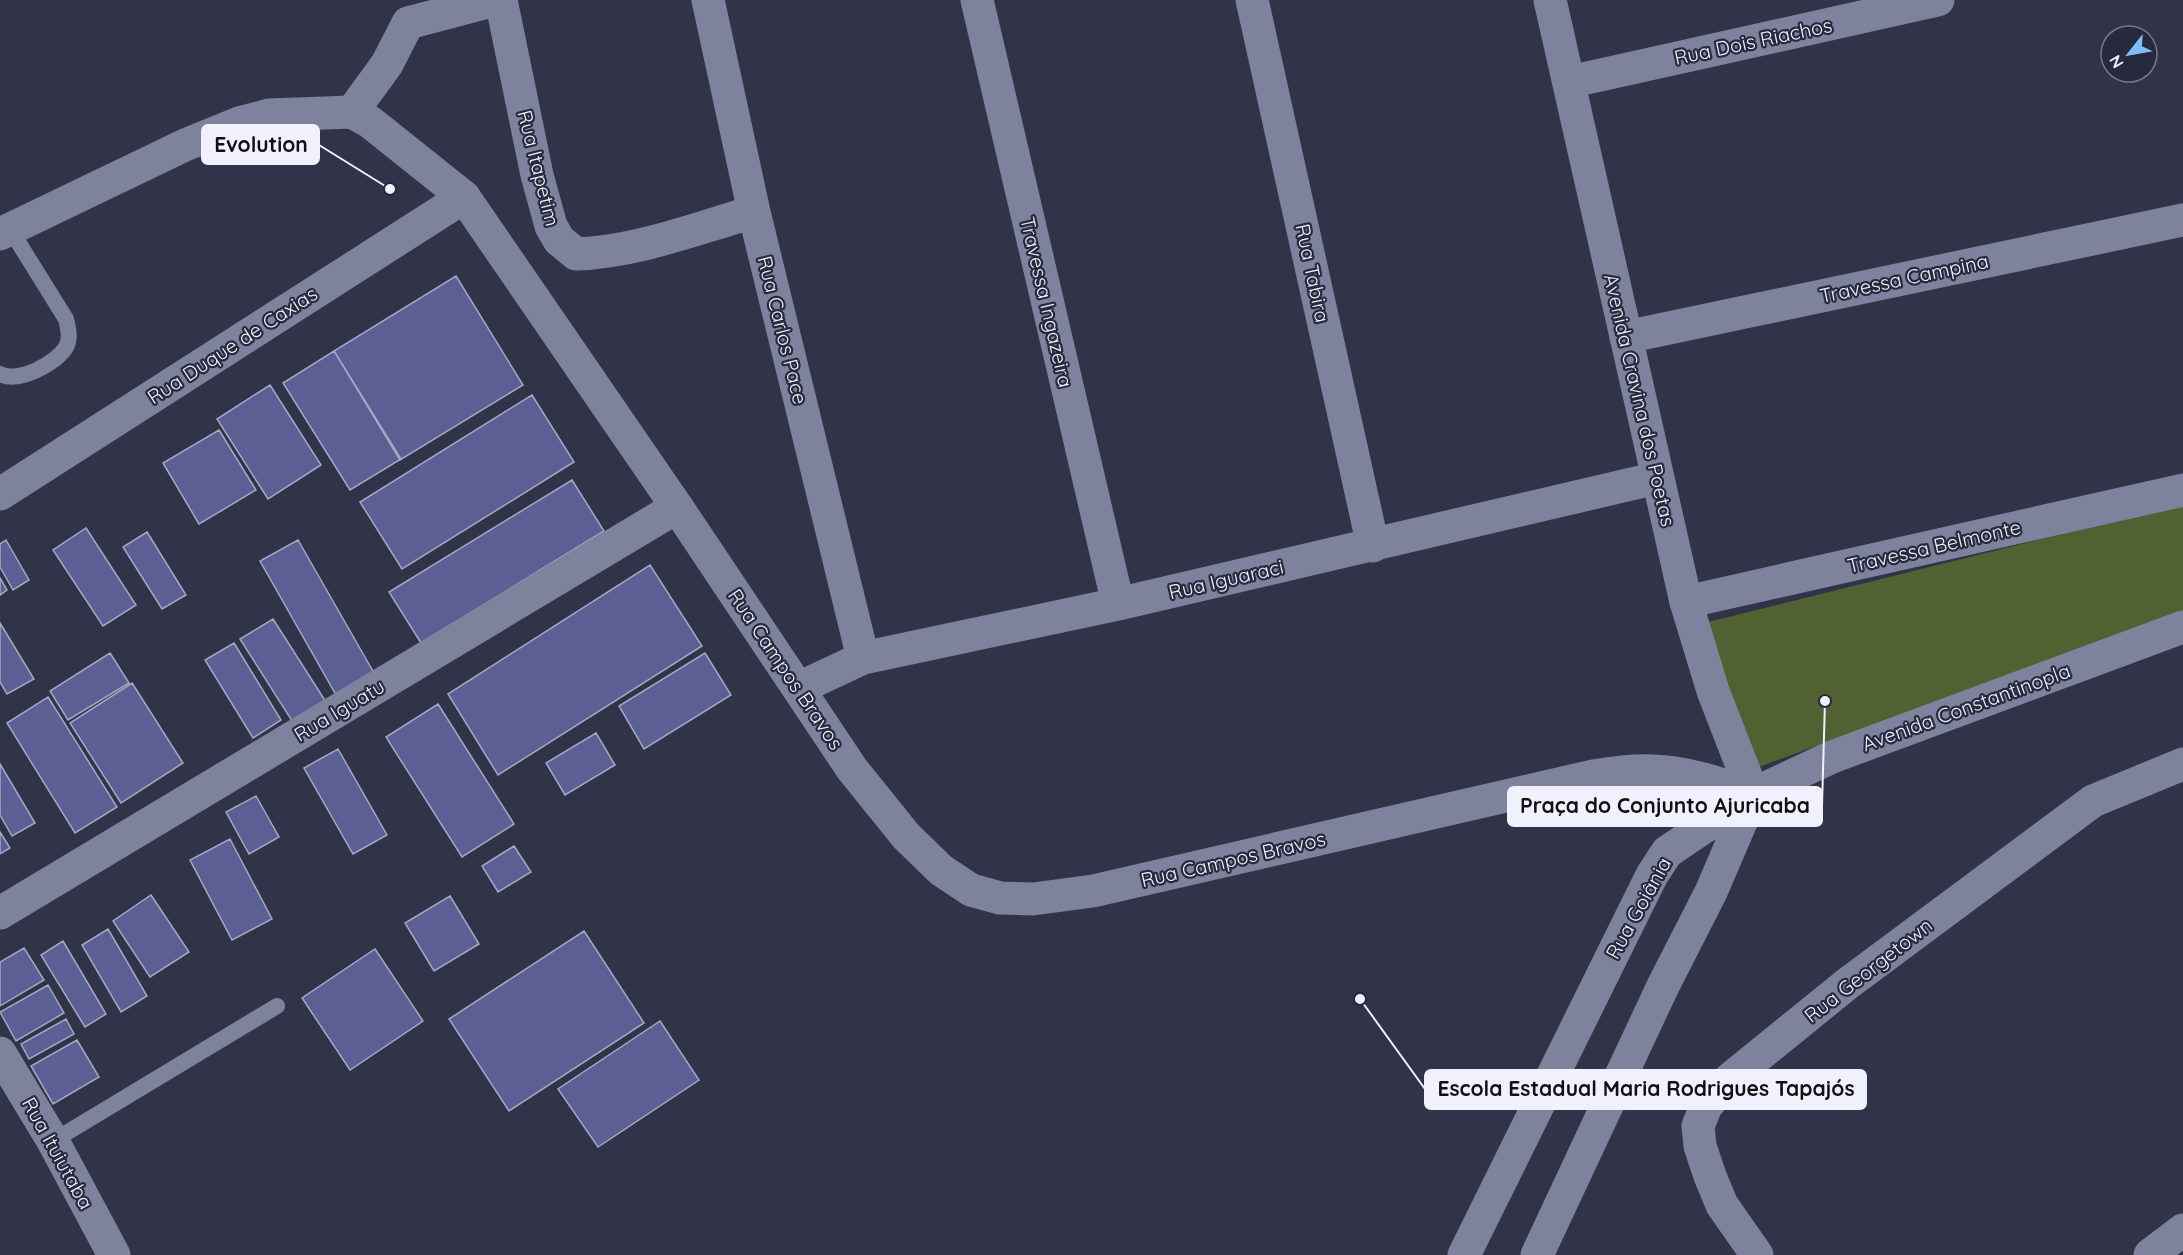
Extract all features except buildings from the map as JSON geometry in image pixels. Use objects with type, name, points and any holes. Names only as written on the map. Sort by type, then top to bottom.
[{"type":"street","points":[[5,231],[185,145],[239,123],[269,115],[352,112],[387,64],[406,12],[495,0]]},
{"type":"street","name":"Rua Itapetim","points":[[501,0],[537,176],[551,226],[560,240],[576,254],[598,254],[640,245],[754,212]]},
{"type":"street","name":"Rua Carlos Pace","points":[[708,0],[754,212],[864,658]]},
{"type":"street","name":"Travessa Ingazeira","points":[[977,0],[1118,604]]},
{"type":"street","name":"Rua Tabira","points":[[1252,0],[1373,546]]},
{"type":"street","name":"Avenida Cravina dos Poetas","points":[[1550,0],[1686,602],[1716,700],[1753,794]]},
{"type":"street","name":"Rua Dois Riachos","points":[[1569,82],[1850,10],[1938,0]]},
{"type":"street","name":"Rua Campos Bravos","points":[[352,112],[393,139],[464,196],[677,507],[852,769],[906,836],[940,870],[971,890],[1000,898],[1033,899],[1093,891],[1582,779],[1625,772],[1665,772],[1706,780],[1753,794]]},
{"type":"street","name":"Rua Duque de Caxias","points":[[0,494],[464,196]]},
{"type":"street","name":"Travessa Campina","points":[[1626,337],[2183,220]]},
{"type":"street","name":"Rua Iguaraci","points":[[799,688],[864,658],[1118,604],[1657,478]]},
{"type":"street","name":"Travessa Belmonte","points":[[1686,602],[2183,490]]},
{"type":"street","name":"Rua Iguatu","points":[[0,914],[677,507]]},
{"type":"street","name":"Avenida Constantinopla","points":[[1753,794],[1832,757],[2183,627]]},
{"type":"street","name":"Rua Georgetown","points":[[1758,1255],[1722,1205],[1710,1176],[1700,1146],[1698,1126],[1706,1106],[1731,1078],[1847,984],[2093,801],[2183,764]]},
{"type":"street","points":[[1537,1255],[1663,986],[1711,892],[1753,794]]},
{"type":"street","name":"Rua Goiânia","points":[[1464,1255],[1652,875],[1668,852],[1753,794]]},
{"type":"street","name":"Rua Ituiutaba","points":[[0,1053],[53,1141],[114,1255]]},
{"type":"street","points":[[2150,1255],[2183,1230]]},
{"type":"lane","points":[[0,374],[16,378],[36,370],[60,355],[67,345],[69,333],[66,319],[5,231]]},
{"type":"lane","points":[[53,1141],[277,1006]]},
{"type":"green space","points":[[2183,504],[2183,611],[1729,778],[1696,625]]},
{"type":"place","name":"Evolution","points":[[390,189]]},
{"type":"place","name":"Praça do Conjunto Ajuricaba","points":[[1825,701]]},
{"type":"place","name":"Escola Estadual Maria Rodrigues Tapajós","points":[[1360,999]]}]
